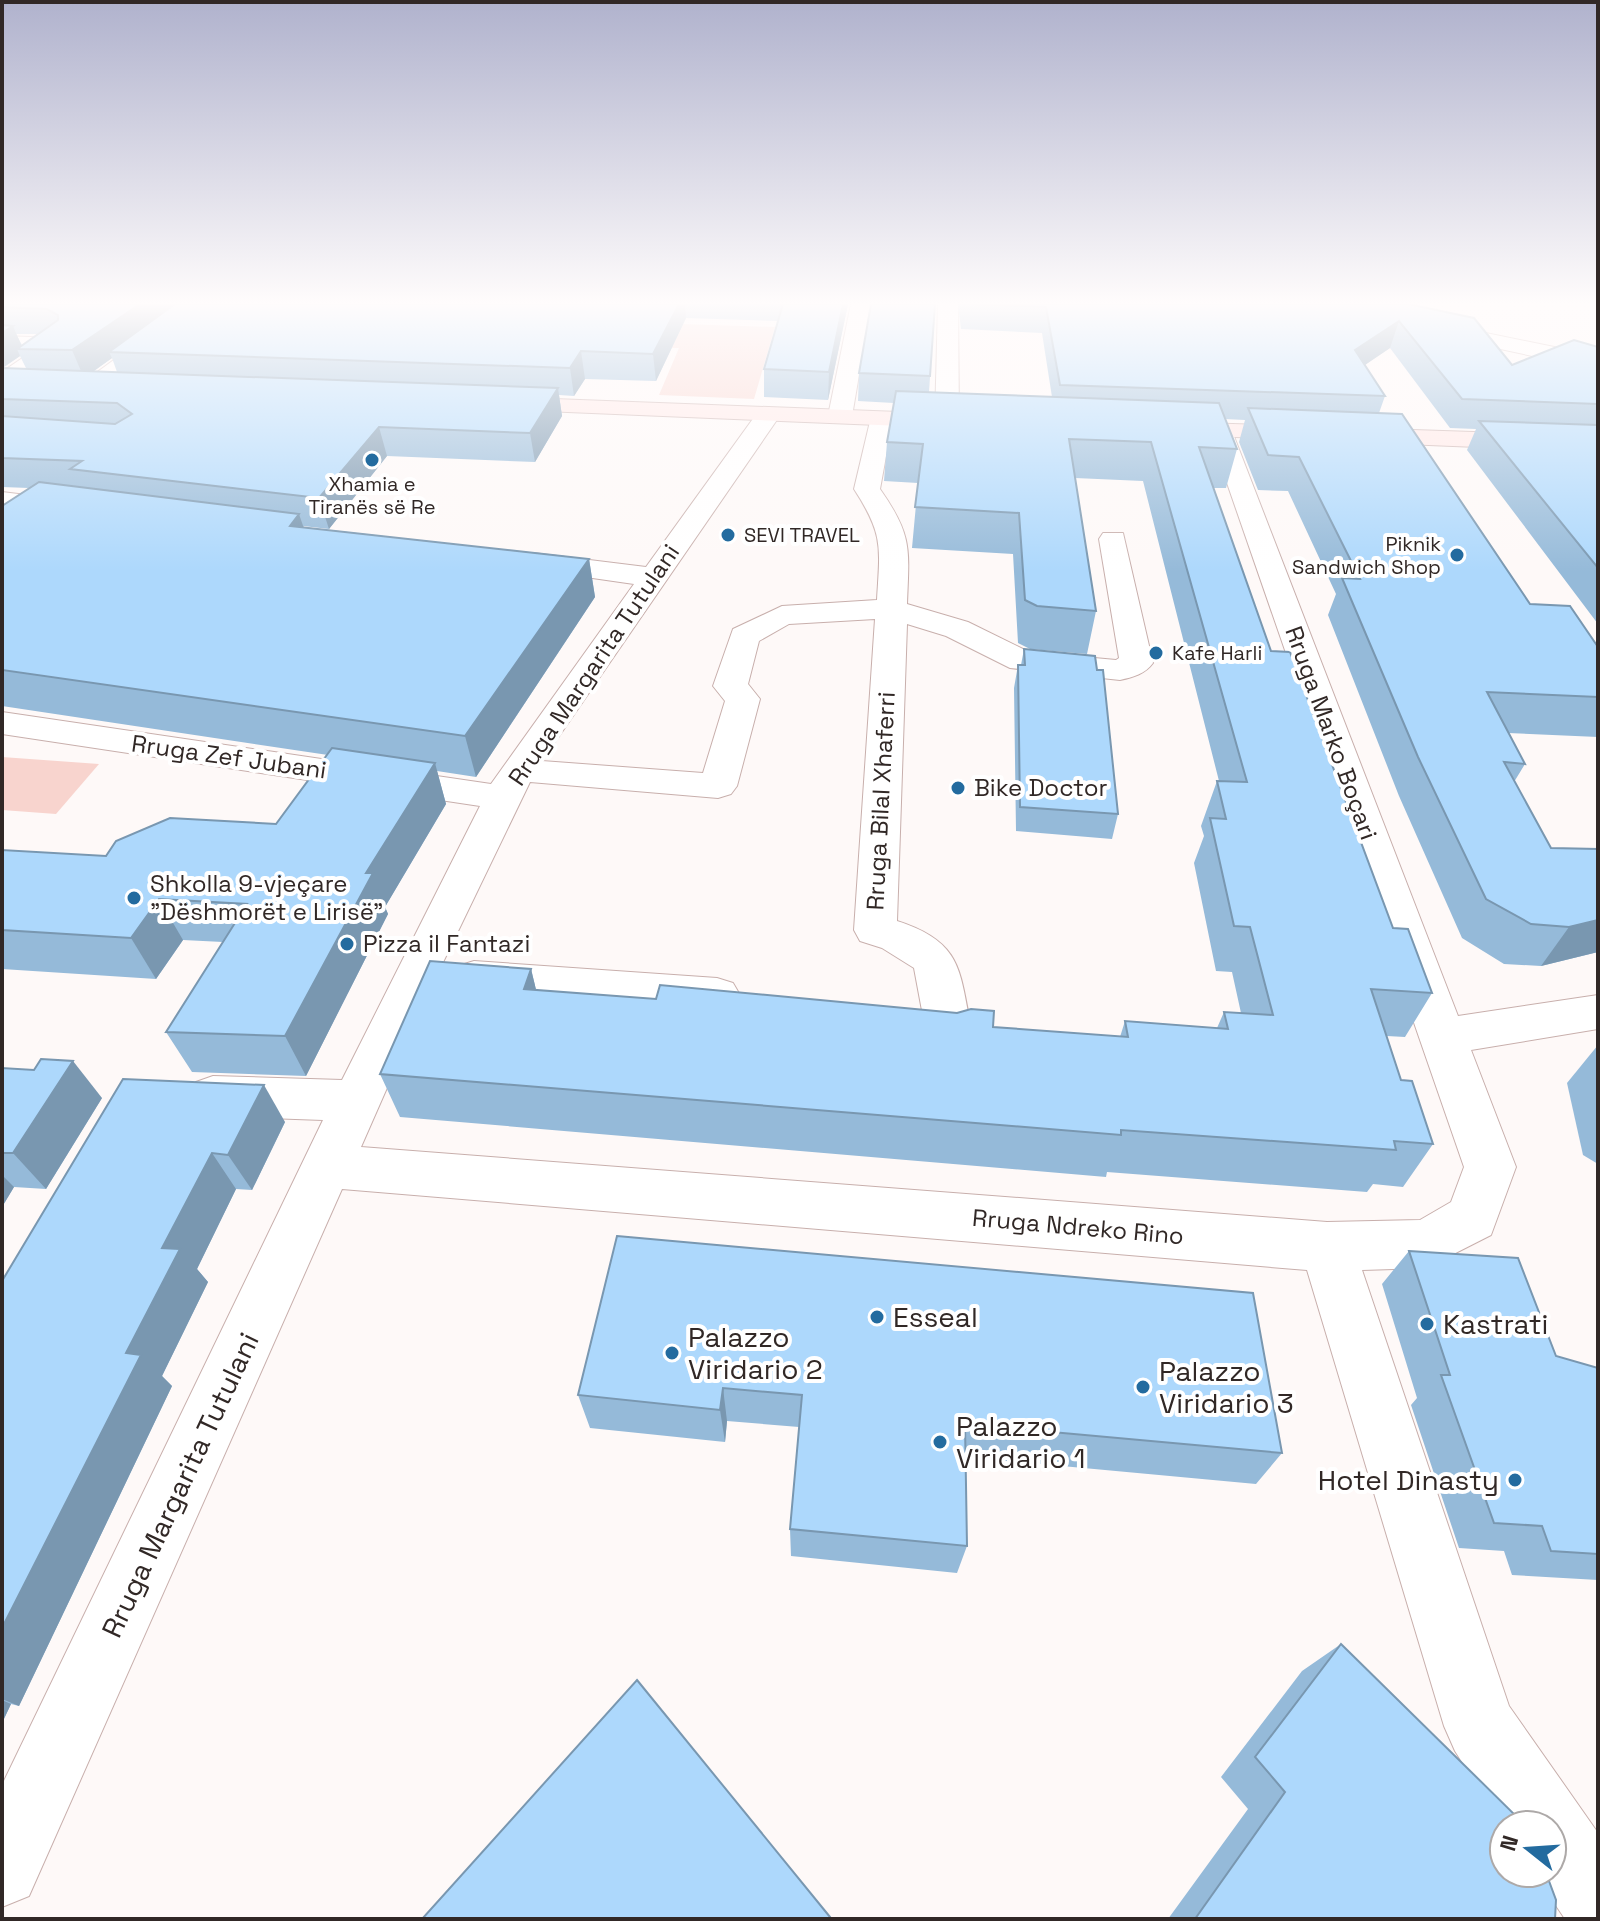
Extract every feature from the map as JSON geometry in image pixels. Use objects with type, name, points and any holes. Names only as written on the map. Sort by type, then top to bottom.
[{"type":"main road","points":[[471,403],[959,421]]},
{"type":"main road","points":[[1151,428],[1598,444]]},
{"type":"street","points":[[840,416],[844,394]]},
{"type":"street","points":[[956,394],[959,421]]},
{"type":"street","name":"Rruga Margarita Tutulani","points":[[2,1869],[415,974],[511,784],[769,414]]},
{"type":"street","name":"Rruga Bilal Xhaferri","points":[[876,1030],[950,1036],[934,960],[897,937],[875,930],[895,542],[886,517],[867,489],[881,418]]},
{"type":"street","name":"Rruga Marko Boçari","points":[[1221,431],[1442,1036]]},
{"type":"street","points":[[2,500],[94,511]]},
{"type":"street","points":[[891,609],[957,629],[1022,661],[1120,670],[1136,663],[1113,539]]},
{"type":"street","points":[[501,559],[653,577]]},
{"type":"street","name":"Rruga Zef Jubani","points":[[2,723],[511,784],[718,786],[743,699],[730,686],[744,636],[782,615],[891,609]]},
{"type":"street","points":[[415,974],[726,996],[750,1008]]},
{"type":"street","points":[[1442,1036],[1598,1012]]},
{"type":"street","name":"Rruga Ndreko Rino","points":[[328,1166],[1327,1247],[1426,1244],[1472,1218],[1490,1167],[1442,1036]]},
{"type":"street","points":[[164,1094],[358,1101]]},
{"type":"street","points":[[1327,1247],[1480,1726],[1535,1809]]},
{"type":"street","points":[[1568,1856],[1598,1900]]},
{"type":"shaded area","points":[[660,394],[756,394],[754,399]]},
{"type":"shaded area","points":[[2,757],[99,764],[56,814],[2,810]]},
{"type":"building","points":[[2,394],[554,394],[530,433],[379,427],[319,498],[70,469],[82,461],[2,458],[2,416],[115,424],[132,414],[117,403],[2,399]]},
{"type":"building","points":[[896,394],[1219,403],[1237,449],[1199,447],[1271,651],[1290,652],[1393,928],[1408,929],[1432,993],[1371,989],[1401,1080],[1412,1081],[1433,1144],[1394,1141],[1396,1150],[1121,1130],[1121,1135],[380,1074],[430,961],[531,969],[524,989],[656,999],[660,985],[957,1013],[971,1009],[994,1011],[993,1027],[1128,1037],[1125,1021],[1228,1029],[1224,1012],[1273,1015],[1250,927],[1234,926],[1210,818],[1226,819],[1217,781],[1247,782],[1151,442],[1069,439],[1096,611],[1037,606],[1025,600],[1019,513],[915,507],[923,444],[887,442]]},
{"type":"building","points":[[1315,394],[1383,394],[1385,396]]},
{"type":"building","points":[[1458,394],[1598,394],[1598,404],[1462,399]]},
{"type":"building","points":[[1248,408],[1402,414],[1530,604],[1570,606],[1598,647],[1598,697],[1487,692],[1525,764],[1504,762],[1551,848],[1598,849],[1598,920],[1569,927],[1531,924],[1486,899],[1418,757],[1342,578],[1360,579],[1299,457],[1268,455]]},
{"type":"building","points":[[1479,421],[1598,425],[1598,568]]},
{"type":"building","points":[[39,482],[299,514],[290,526],[589,559],[465,736],[2,670],[2,506]]},
{"type":"building","points":[[1024,649],[1095,656],[1097,670],[1103,670],[1118,814],[1020,807],[1018,665],[1025,665]]},
{"type":"building","points":[[332,748],[435,763],[366,873],[373,873],[285,1036],[166,1032],[247,904],[159,899],[131,938],[2,930],[2,850],[106,856],[116,841],[170,818],[276,824]]},
{"type":"building","points":[[41,1059],[73,1061],[13,1153],[2,1153],[2,1068],[34,1070]]},
{"type":"building","points":[[123,1079],[264,1085],[228,1155],[212,1153],[162,1248],[180,1249],[126,1353],[141,1355],[2,1628],[2,1281]]},
{"type":"building","points":[[617,1236],[1253,1293],[1282,1453],[965,1424],[967,1546],[790,1529],[802,1395],[723,1388],[720,1410],[578,1395]]},
{"type":"building","points":[[1409,1251],[1518,1258],[1556,1356],[1598,1368],[1598,1554],[1551,1551],[1542,1526],[1494,1523],[1441,1375],[1450,1375]]},
{"type":"building","points":[[1341,1644],[1509,1809],[1488,1809],[1488,1889],[1552,1889],[1556,1900],[1555,1919],[1195,1919],[1285,1792],[1255,1757]]},
{"type":"building","points":[[637,1680],[829,1919],[422,1919]]},
{"type":"place","name":"Xhamia e Tiranës së Re","points":[[372,460]]},
{"type":"place","name":"SEVI TRAVEL","points":[[728,535]]},
{"type":"place","name":"Piknik Sandwich Shop","points":[[1457,555]]},
{"type":"place","name":"Kafe Harli","points":[[1156,653]]},
{"type":"place","name":"Bike Doctor","points":[[958,788]]},
{"type":"place","name":"Shkolla 9-vjeçare \"Dëshmorët e Lirisë\"","points":[[134,898]]},
{"type":"place","name":"Pizza il Fantazi","points":[[347,944]]},
{"type":"place","name":"Esseal","points":[[877,1317]]},
{"type":"place","name":"Kastrati","points":[[1427,1324]]},
{"type":"place","name":"Palazzo Viridario 2","points":[[672,1353]]},
{"type":"place","name":"Palazzo Viridario 3","points":[[1143,1387]]},
{"type":"place","name":"Palazzo Viridario 1","points":[[940,1442]]},
{"type":"place","name":"Hotel Dinasty","points":[[1515,1480]]}]
